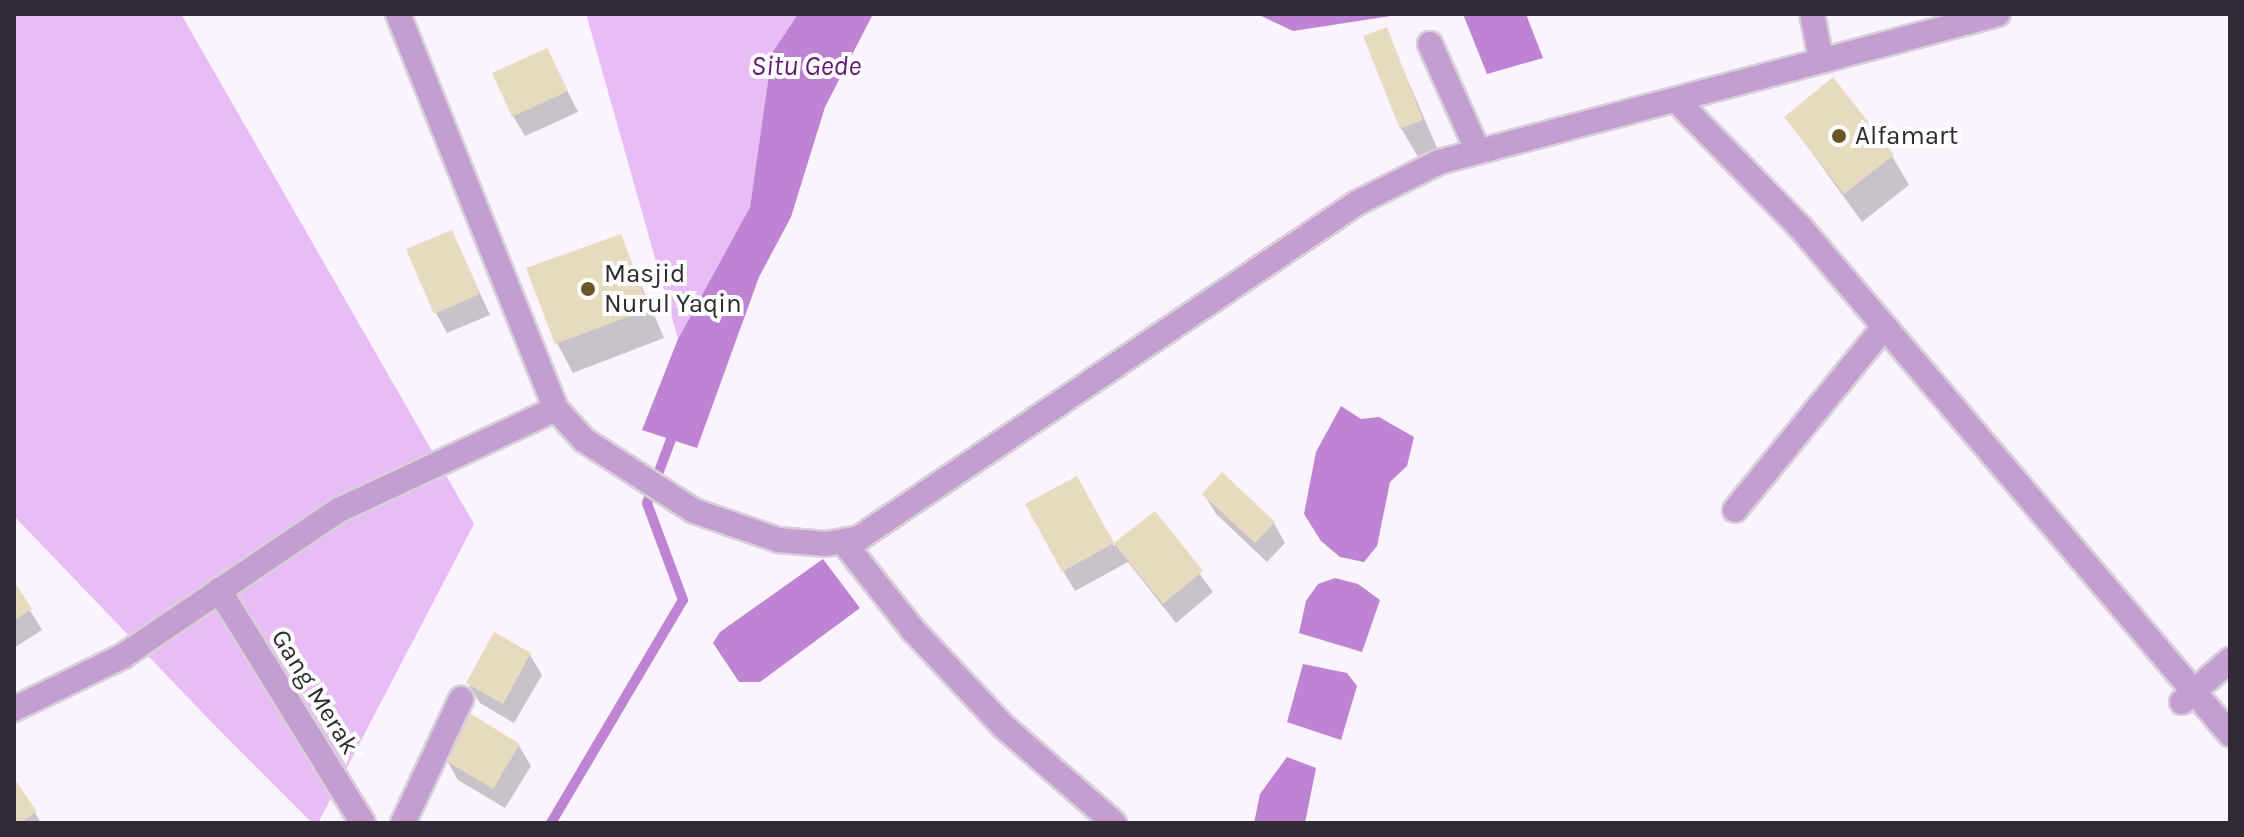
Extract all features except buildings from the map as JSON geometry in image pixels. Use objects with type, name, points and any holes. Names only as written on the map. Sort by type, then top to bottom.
[{"type":"street","points":[[398,14],[556,409],[584,440],[618,465],[694,511],[778,540],[845,544],[1357,203],[1477,149],[1678,102],[1705,88],[1998,14]]},
{"type":"street","points":[[1812,14],[1821,59]]},
{"type":"street","points":[[1430,44],[1477,149]]},
{"type":"street","points":[[1678,102],[1800,227],[2190,697],[2230,734]]},
{"type":"street","points":[[1735,510],[1884,327]]},
{"type":"street","points":[[14,709],[123,656],[339,510],[556,409]]},
{"type":"street","points":[[845,544],[913,630],[1003,726],[1114,823]]},
{"type":"street","name":"Gang Merak","points":[[219,590],[363,823]]},
{"type":"street","points":[[2190,697],[2230,660]]},
{"type":"street","points":[[403,823],[461,699]]},
{"type":"shaded area","points":[[14,14],[181,14],[474,524],[318,823],[312,823],[222,733],[14,516]]},
{"type":"shaded area","points":[[586,14],[798,14],[772,53],[750,207],[678,339]]},
{"type":"water","name":"Situ Gede","points":[[798,14],[873,14],[825,107],[791,217],[759,277],[697,448],[642,430],[678,339],[750,207],[772,53]]},
{"type":"water","points":[[1257,14],[1404,14],[1293,31]]},
{"type":"water","points":[[1463,14],[1526,14],[1543,58],[1487,74]]},
{"type":"water","points":[[1341,406],[1361,419],[1379,417],[1414,437],[1407,466],[1390,482],[1377,546],[1364,562],[1340,557],[1321,541],[1304,514],[1316,452]]},
{"type":"water","points":[[823,559],[860,608],[760,682],[739,682],[713,643],[720,632]]},
{"type":"water","points":[[1335,578],[1358,584],[1380,600],[1362,652],[1299,633],[1306,601],[1318,584]]},
{"type":"water","points":[[1303,664],[1347,673],[1357,686],[1341,740],[1287,722]]},
{"type":"water","points":[[1287,757],[1316,768],[1305,823],[1254,823],[1260,794]]},
{"type":"waterway","points":[[551,823],[683,600],[647,503],[675,429]]},
{"type":"place","name":"Alfamart","points":[[1839,136]]},
{"type":"place","name":"Masjid Nurul Yaqin","points":[[588,289]]}]
